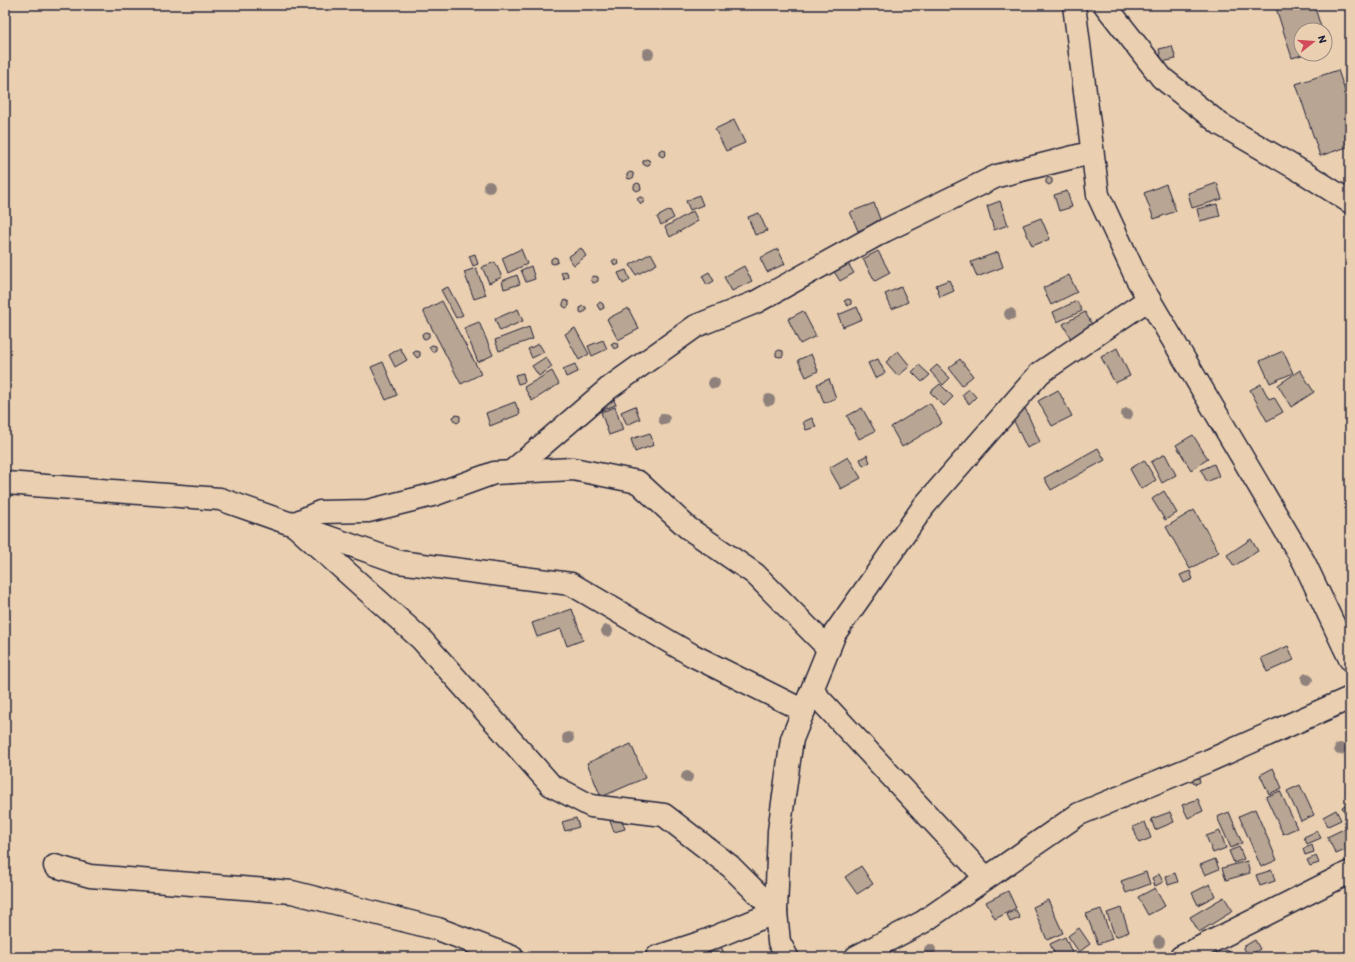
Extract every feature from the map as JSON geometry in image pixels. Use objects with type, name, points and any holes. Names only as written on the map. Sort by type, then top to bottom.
[{"type":"street","points":[[1074,5],[1098,195],[1137,279],[1304,562],[1350,659]]},
{"type":"street","points":[[1105,5],[1162,78],[1168,83],[1220,124],[1306,174],[1350,202]]},
{"type":"street","points":[[511,472],[609,388],[696,326],[756,302],[884,231],[998,176],[1090,152],[1092,154]]},
{"type":"street","points":[[787,957],[779,942],[776,912],[779,831],[792,739],[835,633],[924,506],[1040,373],[1149,299]]},
{"type":"street","points":[[292,524],[320,512],[368,511],[436,494],[494,473],[573,469],[638,482],[688,528],[755,574],[829,649]]},
{"type":"street","points":[[6,483],[220,499],[399,562],[571,584],[692,656],[808,701],[986,878]]},
{"type":"street","points":[[292,524],[421,639],[551,785],[591,806],[664,816],[730,866],[776,912]]},
{"type":"street","points":[[856,957],[923,922],[1079,814],[1208,761],[1350,698]]},
{"type":"street","points":[[55,866],[90,876],[292,892],[438,929],[512,957]]},
{"type":"street","points":[[1181,957],[1350,872]]},
{"type":"street","points":[[657,957],[703,942],[776,912]]},
{"type":"building","points":[[1275,5],[1314,5],[1319,22],[1293,22],[1292,58]]},
{"type":"building","points":[[1172,46],[1176,59],[1162,62],[1159,49]]},
{"type":"building","points":[[1338,70],[1350,106],[1350,146],[1320,156],[1296,84]]},
{"type":"building","points":[[734,120],[745,143],[726,151],[715,129]]},
{"type":"building","points":[[662,149],[665,150],[666,154],[663,157],[659,155],[659,151]]},
{"type":"building","points":[[646,159],[649,160],[650,164],[646,166],[643,164],[643,161]]},
{"type":"building","points":[[630,172],[633,173],[634,177],[630,179],[627,178],[627,174]]},
{"type":"building","points":[[1048,177],[1052,179],[1052,183],[1049,185],[1046,183]]},
{"type":"building","points":[[637,183],[640,184],[641,189],[637,191],[634,189],[634,185]]},
{"type":"building","points":[[1217,183],[1222,199],[1192,208],[1188,193]]},
{"type":"building","points":[[1166,184],[1176,211],[1154,219],[1144,193]]},
{"type":"building","points":[[1067,191],[1072,207],[1059,211],[1054,195]]},
{"type":"building","points":[[699,195],[703,205],[690,210],[686,201]]},
{"type":"building","points":[[640,197],[644,198],[644,202],[641,204],[637,199]]},
{"type":"building","points":[[1000,201],[1008,225],[994,230],[987,206]]},
{"type":"building","points":[[874,203],[881,222],[858,231],[850,212]]},
{"type":"building","points":[[1217,204],[1220,216],[1200,221],[1197,209]]},
{"type":"building","points":[[670,210],[674,218],[661,225],[657,217]]},
{"type":"building","points":[[693,211],[698,221],[670,237],[665,227]]},
{"type":"building","points":[[759,213],[767,231],[755,235],[748,217]]},
{"type":"building","points":[[1041,218],[1050,239],[1032,246],[1023,225]]},
{"type":"building","points":[[581,248],[586,256],[574,265],[568,257]]},
{"type":"building","points":[[521,249],[527,264],[508,273],[502,258]]},
{"type":"building","points":[[778,249],[785,264],[767,272],[760,258]]},
{"type":"building","points":[[878,251],[890,273],[875,281],[863,259]]},
{"type":"building","points":[[998,252],[1003,267],[977,277],[971,262]]},
{"type":"building","points":[[651,253],[657,264],[636,275],[630,265]]},
{"type":"building","points":[[475,254],[478,264],[473,266],[469,256]]},
{"type":"building","points":[[554,257],[557,258],[558,262],[554,264],[551,263],[551,259]]},
{"type":"building","points":[[615,259],[618,260],[619,264],[615,266],[612,261]]},
{"type":"building","points":[[495,262],[502,277],[489,283],[482,267]]},
{"type":"building","points":[[847,262],[854,273],[840,281],[833,270]]},
{"type":"building","points":[[531,266],[535,279],[526,282],[521,270]]},
{"type":"building","points":[[744,266],[752,281],[732,291],[724,277]]},
{"type":"building","points":[[476,268],[486,295],[474,299],[464,272]]},
{"type":"building","points":[[626,270],[630,280],[623,284],[618,273]]},
{"type":"building","points":[[564,271],[567,272],[568,276],[564,279],[561,273]]},
{"type":"building","points":[[709,272],[714,281],[707,285],[702,276]]},
{"type":"building","points":[[517,275],[520,284],[504,289],[502,281]]},
{"type":"building","points":[[1069,275],[1077,292],[1051,305],[1043,288]]},
{"type":"building","points":[[594,276],[598,277],[598,281],[594,283],[592,282],[591,278]]},
{"type":"building","points":[[949,280],[954,291],[940,297],[936,285]]},
{"type":"building","points":[[448,287],[463,315],[456,318],[441,290]]},
{"type":"building","points":[[901,287],[908,302],[892,309],[885,294]]},
{"type":"building","points":[[848,299],[851,300],[851,304],[848,306],[844,301]]},
{"type":"building","points":[[565,300],[569,302],[569,306],[566,308],[563,306]]},
{"type":"building","points":[[442,301],[481,374],[461,384],[423,311]]},
{"type":"building","points":[[1077,301],[1082,311],[1057,322],[1053,312]]},
{"type":"building","points":[[600,302],[603,304],[604,308],[600,310],[597,305]]},
{"type":"building","points":[[582,306],[586,307],[586,311],[582,313],[580,312],[580,308]]},
{"type":"building","points":[[857,307],[862,319],[843,327],[838,315]]},
{"type":"building","points":[[628,308],[639,329],[618,340],[607,319]]},
{"type":"building","points":[[518,309],[523,321],[500,331],[495,319]]},
{"type":"building","points":[[803,311],[816,336],[800,344],[788,319]]},
{"type":"building","points":[[1085,312],[1094,328],[1072,341],[1063,324]]},
{"type":"building","points":[[479,322],[493,355],[478,362],[464,328]]},
{"type":"building","points":[[529,327],[533,339],[499,351],[495,340]]},
{"type":"building","points":[[575,328],[589,354],[579,360],[565,334]]},
{"type":"building","points":[[425,332],[429,333],[429,337],[425,339],[423,338],[422,334]]},
{"type":"building","points":[[603,340],[607,349],[592,356],[588,346]]},
{"type":"building","points":[[614,342],[617,343],[618,347],[614,349],[611,344]]},
{"type":"building","points":[[539,344],[544,352],[532,358],[528,349]]},
{"type":"building","points":[[432,345],[436,346],[436,350],[432,352],[429,347]]},
{"type":"building","points":[[400,348],[407,360],[395,367],[389,355]]},
{"type":"building","points":[[1117,348],[1130,376],[1115,383],[1101,357]]},
{"type":"building","points":[[779,350],[783,351],[783,356],[776,356],[776,352]]},
{"type":"building","points":[[416,351],[420,352],[420,356],[417,358],[413,353]]},
{"type":"building","points":[[898,351],[910,366],[898,376],[886,362]]},
{"type":"building","points":[[1283,351],[1293,373],[1270,383],[1260,361]]},
{"type":"building","points":[[811,354],[818,371],[806,377],[798,360]]},
{"type":"building","points":[[546,357],[552,367],[539,376],[532,366]]},
{"type":"building","points":[[878,359],[885,373],[875,378],[868,363]]},
{"type":"building","points":[[960,359],[973,376],[962,385],[949,368]]},
{"type":"building","points":[[383,362],[397,395],[386,400],[371,367]]},
{"type":"building","points":[[575,364],[578,372],[566,377],[563,369]]},
{"type":"building","points":[[919,365],[930,375],[922,382],[912,372]]},
{"type":"building","points":[[937,365],[950,378],[943,385],[930,371]]},
{"type":"building","points":[[1300,370],[1314,392],[1291,407],[1278,385]]},
{"type":"building","points":[[552,371],[559,384],[532,401],[524,387]]},
{"type":"building","points":[[523,373],[525,382],[518,384],[515,375]]},
{"type":"building","points":[[829,379],[836,398],[824,403],[817,384]]},
{"type":"building","points":[[940,384],[953,397],[944,406],[930,392]]},
{"type":"building","points":[[1261,384],[1269,399],[1274,397],[1283,412],[1267,421],[1250,390]]},
{"type":"building","points":[[969,389],[976,397],[969,404],[962,395]]},
{"type":"building","points":[[1058,390],[1072,416],[1052,426],[1038,401]]},
{"type":"building","points":[[613,398],[616,405],[599,411]]},
{"type":"building","points":[[515,402],[520,414],[490,426],[486,413]]},
{"type":"building","points":[[930,403],[942,423],[902,447],[891,427]]},
{"type":"building","points":[[635,406],[640,419],[627,425],[621,412]]},
{"type":"building","points":[[615,407],[623,430],[609,435],[601,412]]},
{"type":"building","points":[[862,408],[875,431],[859,439],[847,416]]},
{"type":"building","points":[[1025,408],[1040,442],[1027,448],[1011,415]]},
{"type":"building","points":[[456,415],[460,416],[460,421],[457,423],[454,421],[453,417]]},
{"type":"building","points":[[812,418],[816,427],[806,430],[803,422]]},
{"type":"building","points":[[650,433],[654,445],[635,452],[631,439]]},
{"type":"building","points":[[1193,435],[1208,459],[1191,470],[1176,445]]},
{"type":"building","points":[[1098,448],[1105,460],[1051,490],[1044,478]]},
{"type":"building","points":[[1165,454],[1176,475],[1162,483],[1151,462]]},
{"type":"building","points":[[867,455],[870,462],[863,466],[860,459]]},
{"type":"building","points":[[848,457],[861,478],[841,489],[829,468]]},
{"type":"building","points":[[1144,460],[1156,480],[1141,489],[1130,469]]},
{"type":"building","points":[[1214,464],[1219,476],[1207,482],[1201,470]]},
{"type":"building","points":[[1164,491],[1177,513],[1165,520],[1152,499]]},
{"type":"building","points":[[1194,510],[1219,552],[1190,569],[1166,527]]},
{"type":"building","points":[[1251,539],[1258,551],[1234,566],[1227,555]]},
{"type":"building","points":[[1190,571],[1193,579],[1184,583],[1180,575]]},
{"type":"building","points":[[572,609],[583,640],[567,646],[561,629],[537,637],[532,623]]},
{"type":"building","points":[[1288,646],[1294,660],[1267,672],[1261,658]]},
{"type":"building","points":[[631,744],[645,778],[601,797],[587,763]]},
{"type":"building","points":[[1273,768],[1282,788],[1269,794],[1260,775]]},
{"type":"building","points":[[1196,776],[1199,778],[1200,782],[1196,784],[1193,782],[1193,779]]},
{"type":"building","points":[[1300,785],[1314,815],[1301,821],[1287,791]]},
{"type":"building","points":[[1280,791],[1297,828],[1283,834],[1266,797]]},
{"type":"building","points":[[1198,799],[1203,811],[1188,818],[1182,805]]},
{"type":"building","points":[[1350,802],[1350,810],[1345,813],[1342,807]]},
{"type":"building","points":[[1255,809],[1277,860],[1261,867],[1239,816]]},
{"type":"building","points":[[1336,810],[1341,820],[1328,826],[1323,817]]},
{"type":"building","points":[[1170,812],[1174,822],[1155,830],[1151,819]]},
{"type":"building","points":[[1229,812],[1242,843],[1231,848],[1217,817]]},
{"type":"building","points":[[576,818],[579,827],[565,831],[562,822]]},
{"type":"building","points":[[621,818],[625,829],[614,832],[610,821]]},
{"type":"building","points":[[1145,822],[1151,838],[1139,843],[1133,827]]},
{"type":"building","points":[[1350,826],[1350,848],[1336,854],[1327,837]]},
{"type":"building","points":[[1220,831],[1226,848],[1213,853],[1206,836]]},
{"type":"building","points":[[1317,831],[1321,838],[1307,844],[1304,837]]},
{"type":"building","points":[[1312,845],[1314,852],[1305,855],[1303,849]]},
{"type":"building","points":[[1239,847],[1244,859],[1234,863],[1229,851]]},
{"type":"building","points":[[1316,856],[1319,863],[1310,866],[1307,860]]},
{"type":"building","points":[[1215,859],[1219,869],[1205,875],[1200,865]]},
{"type":"building","points":[[1247,861],[1250,873],[1226,880],[1222,868]]},
{"type":"building","points":[[861,866],[873,884],[857,894],[845,877]]},
{"type":"building","points":[[1272,870],[1275,881],[1260,886],[1256,875]]},
{"type":"building","points":[[1146,872],[1150,884],[1126,893],[1121,881]]},
{"type":"building","points":[[1175,873],[1178,882],[1168,885],[1166,876]]},
{"type":"building","points":[[1159,874],[1163,882],[1155,886],[1152,878]]},
{"type":"building","points":[[1210,884],[1215,896],[1198,905],[1192,893]]},
{"type":"building","points":[[1155,888],[1165,906],[1148,915],[1138,897]]},
{"type":"building","points":[[1008,891],[1016,908],[995,919],[986,902]]},
{"type":"building","points":[[1224,897],[1233,911],[1199,932],[1190,917]]},
{"type":"building","points":[[1048,900],[1063,933],[1047,940],[1033,907]]},
{"type":"building","points":[[1121,908],[1129,932],[1115,937],[1107,913]]},
{"type":"building","points":[[1101,909],[1112,939],[1098,944],[1086,914]]},
{"type":"building","points":[[1016,910],[1020,918],[1010,922],[1007,914]]},
{"type":"building","points":[[1079,928],[1090,944],[1079,952],[1068,936]]},
{"type":"building","points":[[1065,937],[1074,957],[1056,957],[1050,944]]},
{"type":"building","points":[[1255,940],[1260,949],[1249,956],[1243,947]]},
{"type":"building","points":[[720,944],[725,956],[708,957],[705,950]]},
{"type":"building","points":[[1226,950],[1230,952],[1229,957],[1224,956]]},
{"type":"building","points":[[1027,952],[1029,957],[1015,957]]}]
